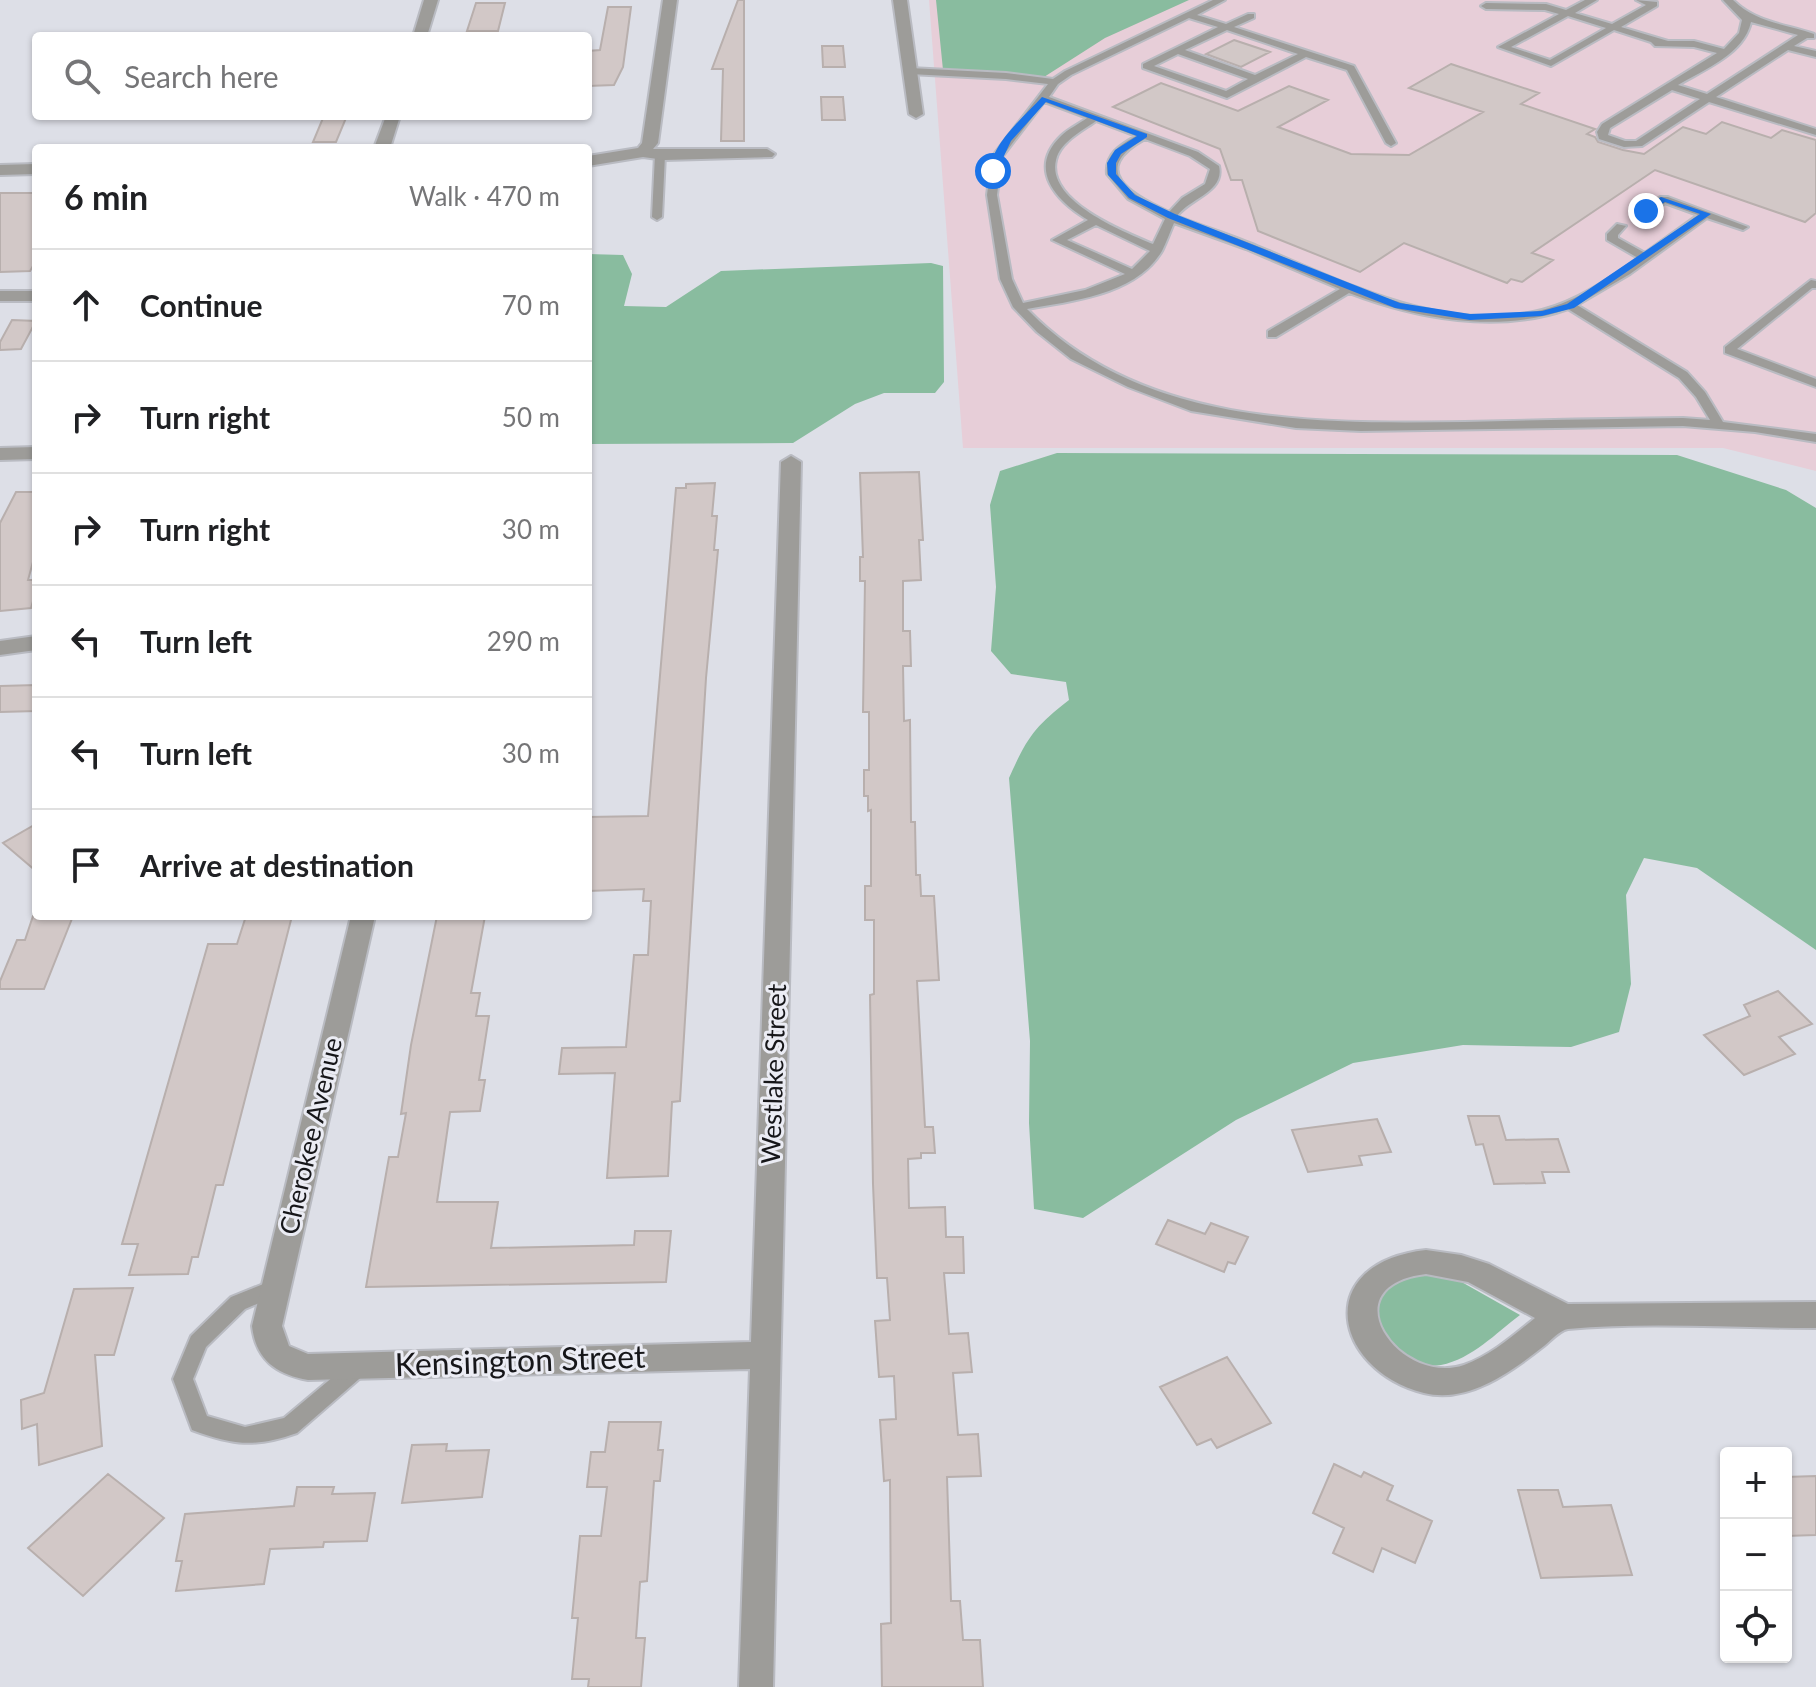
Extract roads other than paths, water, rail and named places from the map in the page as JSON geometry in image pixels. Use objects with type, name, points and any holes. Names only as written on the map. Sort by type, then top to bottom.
[{"type":"street","points":[[421,32],[431,0]]},
{"type":"street","points":[[643,152],[650,143],[670,0]]},
{"type":"street","points":[[900,0],[916,114]]},
{"type":"street","points":[[383,144],[392,120]]},
{"type":"street","points":[[592,160],[643,152],[660,155],[767,154]]},
{"type":"street","points":[[0,170],[32,169]]},
{"type":"street","points":[[0,296],[32,296]]},
{"type":"street","points":[[0,454],[32,453]]},
{"type":"street","name":"Westlake Street","points":[[756,1687],[791,462]]},
{"type":"street","points":[[0,648],[32,644]]},
{"type":"street","name":"Cherokee Avenue","points":[[276,1355],[268,1342],[267,1326],[362,920]]},
{"type":"street","points":[[1560,1315],[1505,1357],[1478,1372],[1446,1382],[1406,1375],[1377,1351],[1362,1324],[1361,1299],[1370,1283],[1387,1271],[1410,1261],[1439,1262],[1470,1270],[1560,1315],[1816,1315]]},
{"type":"street","name":"Kensington Street","points":[[276,1355],[290,1364],[308,1367],[766,1355]]},
{"type":"lane","points":[[1220,0],[1081,65],[1055,82],[1045,99],[997,157],[992,195],[1006,279],[1019,307],[1041,330],[1075,356],[1191,407],[1296,424],[1361,427],[1718,424],[1816,438]]},
{"type":"lane","points":[[1592,0],[1503,47],[1551,63],[1654,4],[1641,0]]},
{"type":"lane","points":[[1728,0],[1747,20],[1744,33],[1724,52],[1606,126],[1603,137],[1624,144],[1638,144],[1787,47],[1811,36]]},
{"type":"lane","points":[[1486,6],[1524,5],[1567,14],[1666,43]]},
{"type":"lane","points":[[1743,14],[1765,24],[1811,36]]},
{"type":"lane","points":[[1189,15],[1351,68],[1391,143]]},
{"type":"lane","points":[[1251,16],[1146,66],[1227,95],[1306,53]]},
{"type":"lane","points":[[1646,44],[1694,44],[1724,52]]},
{"type":"lane","points":[[1787,47],[1816,54]]},
{"type":"lane","points":[[1178,51],[1256,79]]},
{"type":"lane","points":[[910,71],[1055,82]]},
{"type":"lane","points":[[1670,86],[1813,129]]},
{"type":"lane","points":[[1019,307],[1103,288],[1133,274],[1157,250],[1171,216],[1182,203],[1211,186],[1216,177],[1215,168],[1194,154],[1045,99]]},
{"type":"lane","points":[[1095,117],[1065,136],[1053,149],[1048,162],[1059,193],[1071,206],[1095,221],[1157,250]]},
{"type":"lane","points":[[1144,136],[1118,152],[1112,163],[1112,175],[1132,196],[1171,216],[1398,306],[1470,317],[1518,316],[1570,306],[1706,214]]},
{"type":"lane","points":[[657,217],[660,155]]},
{"type":"lane","points":[[1646,211],[1664,199],[1743,227]]},
{"type":"lane","points":[[1095,221],[1062,235],[1058,240],[1133,274]]},
{"type":"lane","points":[[1621,226],[1612,234],[1613,240],[1644,257]]},
{"type":"lane","points":[[1816,285],[1811,283],[1729,350],[1816,383]]},
{"type":"lane","points":[[1272,334],[1350,288]]},
{"type":"lane","points":[[1570,306],[1683,375],[1701,395],[1718,424]]},
{"type":"lane","points":[[276,1287],[238,1303],[198,1342],[183,1379],[199,1423],[245,1436],[290,1426],[360,1366]]}]
